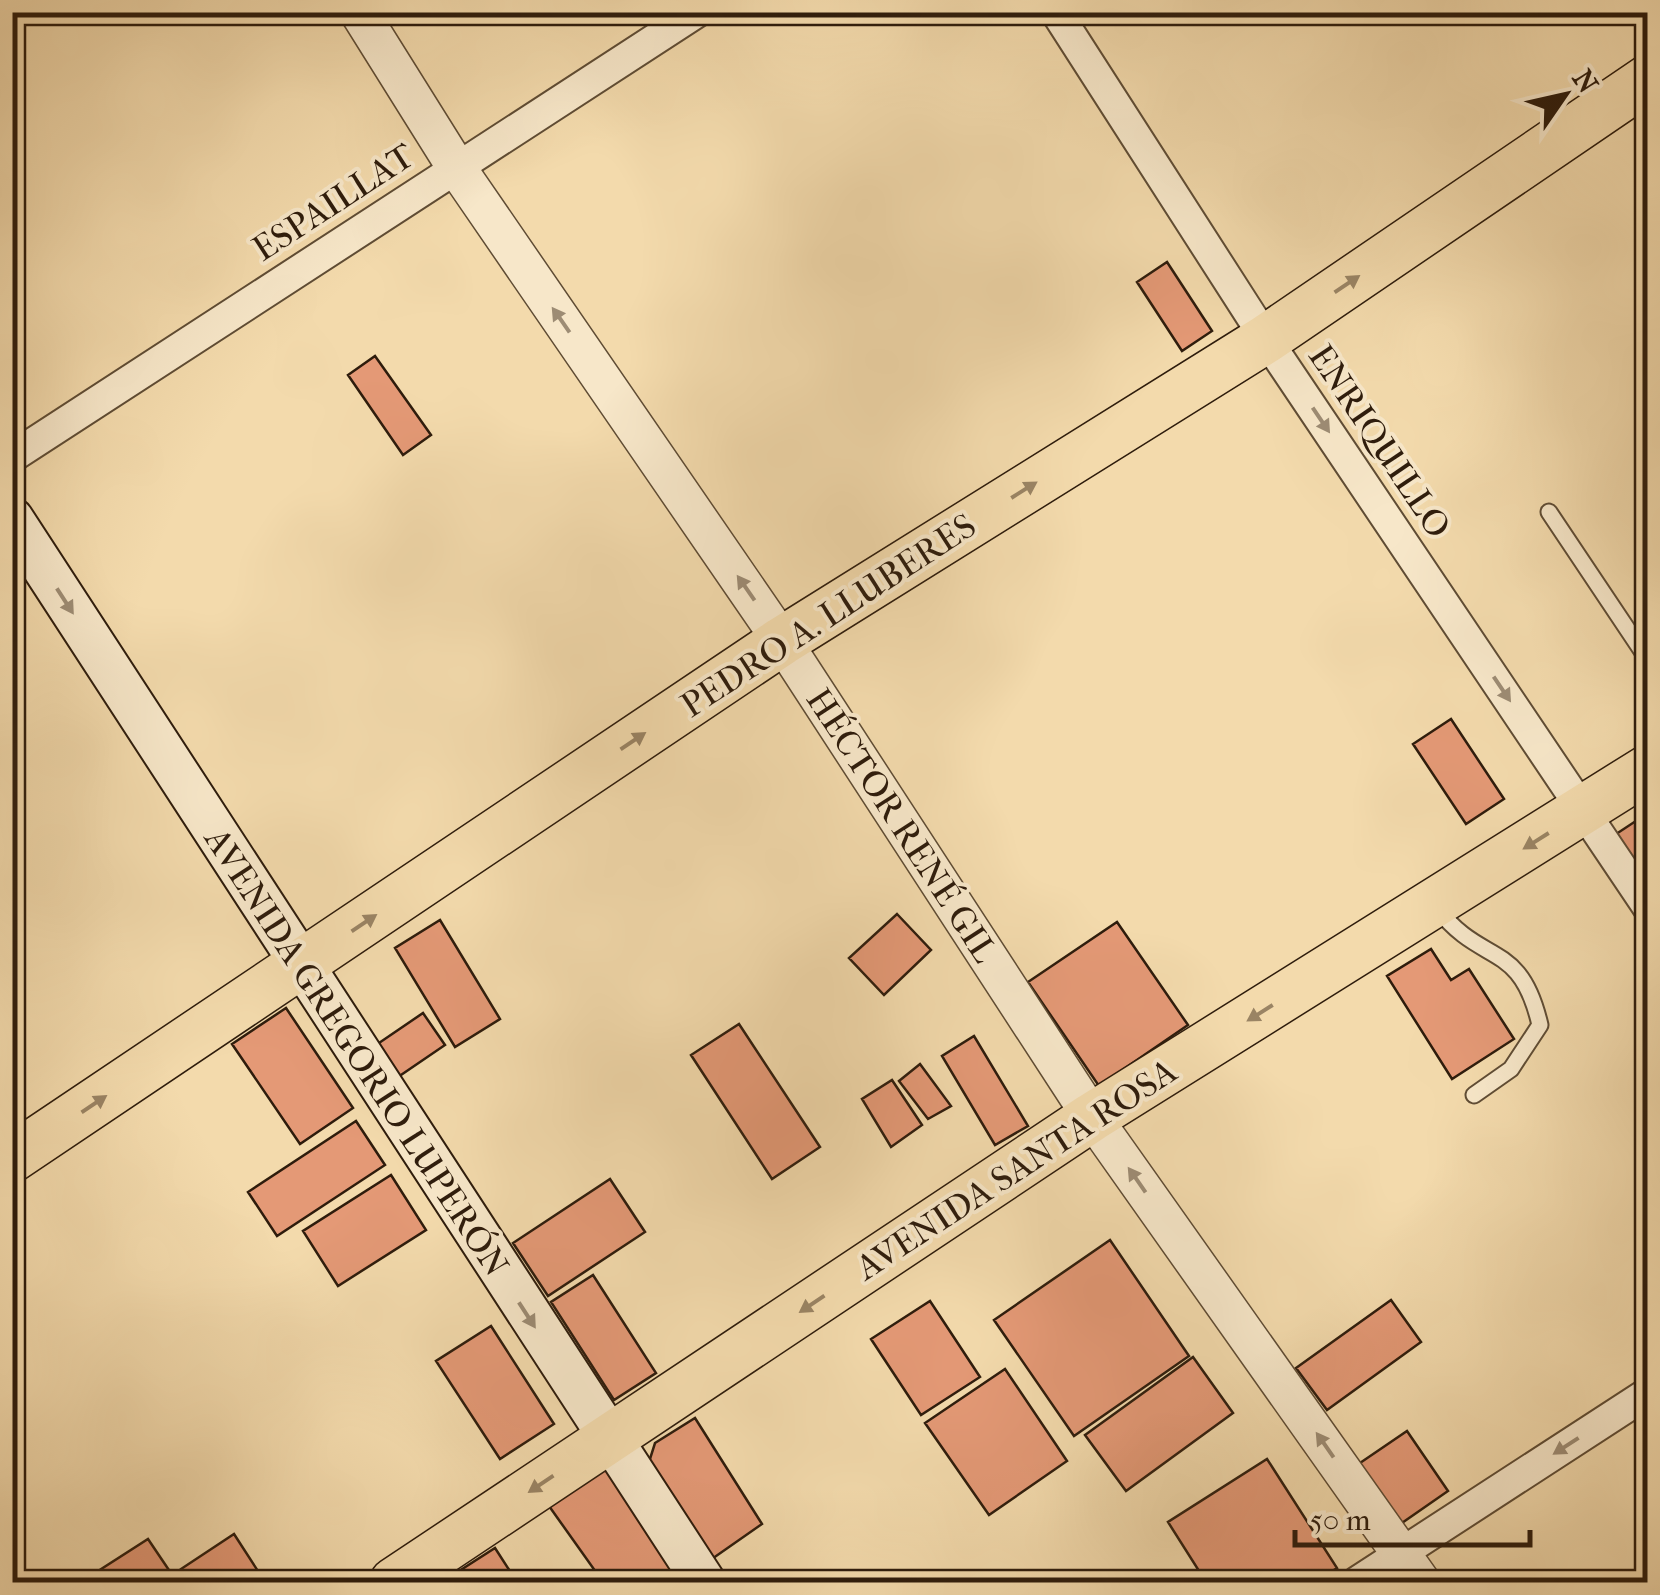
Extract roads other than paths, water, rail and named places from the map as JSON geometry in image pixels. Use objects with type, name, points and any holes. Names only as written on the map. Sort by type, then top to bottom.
[{"type":"main road","name":"PEDRO A. LLUBERES","points":[[12,1158],[782,640],[1266,339],[1648,80]]},
{"type":"main road","name":"AVENIDA GREGORIO LUPERÓN","points":[[12,519],[300,967],[704,1582]]},
{"type":"main road","name":"AVENIDA SANTA ROSA","points":[[394,1582],[1092,1117],[1585,812],[1648,769]]},
{"type":"street","name":"HÉCTOR RENÉ GIL","points":[[359,12],[456,166],[782,640],[1092,1117],[1411,1567]]},
{"type":"street","name":"ESPAILLAT","points":[[12,457],[697,12]]},
{"type":"street","name":"ENRIQUILLO","points":[[1056,12],[1266,339],[1648,907]]},
{"type":"street","points":[[1357,1582],[1411,1567],[1648,1393]]},
{"type":"lane","points":[[1549,512],[1648,660]]},
{"type":"lane","points":[[1434,905],[1469,943],[1510,960],[1532,989],[1540,1025],[1511,1069],[1474,1095]]}]
